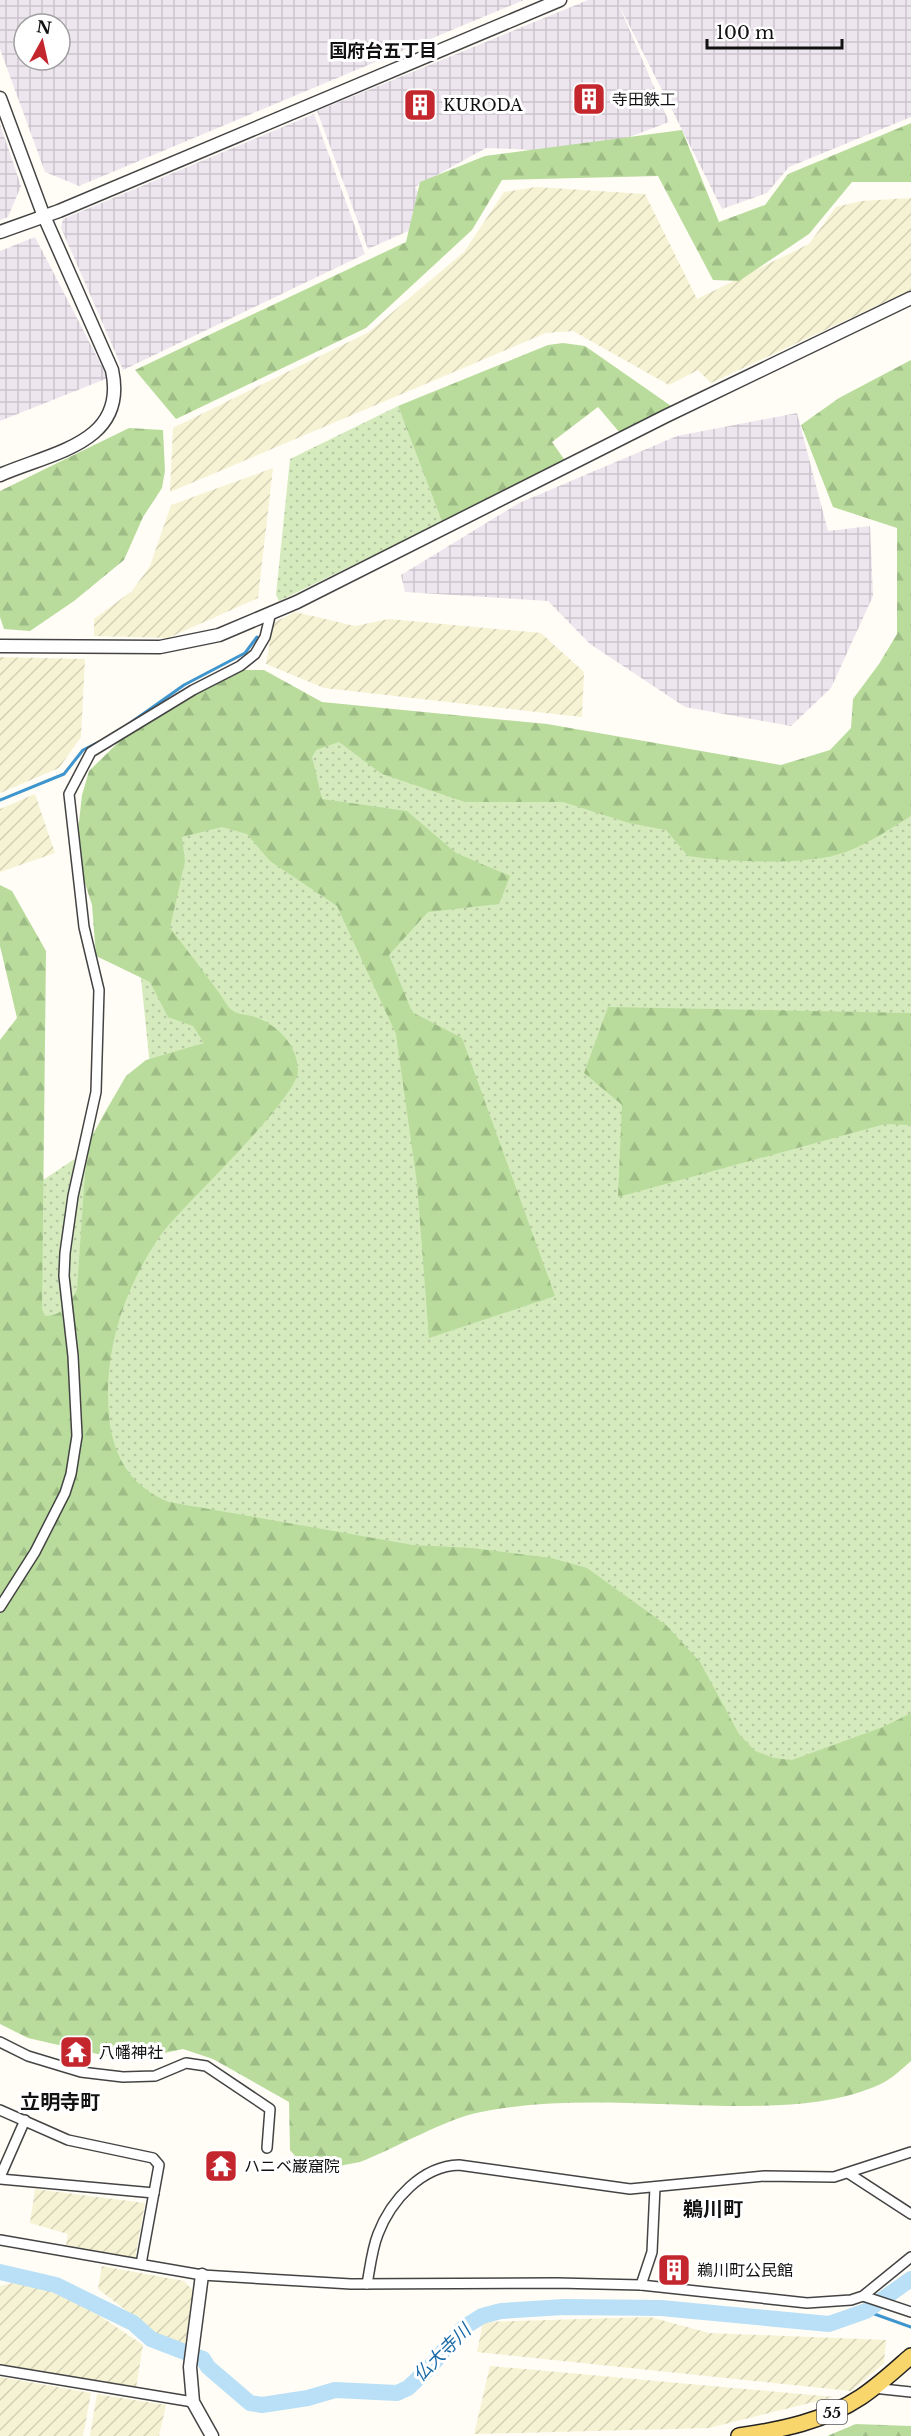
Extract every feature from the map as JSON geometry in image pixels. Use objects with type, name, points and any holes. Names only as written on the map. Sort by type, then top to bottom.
[{"type":"main road","name":"55","points":[[739,2436],[782,2430],[823,2416],[861,2398],[911,2356]]},
{"type":"street","points":[[0,232],[43,214],[59,211],[560,0]]},
{"type":"street","points":[[0,98],[43,214],[112,369],[115,385],[114,405],[108,420],[89,437],[0,475]]},
{"type":"street","points":[[0,646],[160,647],[219,635],[297,602],[666,417],[911,298]]},
{"type":"street","points":[[0,1607],[35,1552],[65,1493],[71,1473],[76,1436],[65,1253],[73,1196],[96,1092],[99,990],[84,927],[69,794],[91,753],[193,690],[240,666],[255,654],[265,637],[271,612]]},
{"type":"street","points":[[0,2042],[28,2056],[81,2072],[123,2078],[155,2076],[186,2063],[206,2066],[270,2109],[267,2148]]},
{"type":"street","points":[[0,2110],[68,2140],[153,2158],[159,2165],[141,2264]]},
{"type":"street","points":[[26,2120],[0,2178],[154,2193]]},
{"type":"street","points":[[367,2284],[377,2234],[396,2202],[425,2174],[444,2166],[459,2166],[630,2189],[750,2177],[799,2178],[848,2173],[911,2152]]},
{"type":"street","points":[[848,2173],[911,2214]]},
{"type":"street","points":[[641,2285],[652,2252],[655,2187]]},
{"type":"street","points":[[0,2240],[202,2275],[367,2284],[641,2285],[807,2302],[851,2300],[863,2296],[911,2257]]},
{"type":"street","points":[[202,2275],[191,2342],[193,2402],[212,2436]]},
{"type":"street","points":[[863,2296],[911,2312]]},
{"type":"street","points":[[0,2370],[193,2402]]},
{"type":"street","points":[[873,2388],[911,2392]]},
{"type":"shaded area","points":[[0,0],[524,0],[79,186],[45,172],[0,49]]},
{"type":"shaded area","points":[[588,0],[911,0],[911,117],[789,167],[767,193],[722,209],[618,3],[669,122],[590,152],[486,148],[415,187],[433,220],[368,249],[317,111]]},
{"type":"shaded area","points":[[314,114],[365,254],[123,370],[61,228],[63,219]]},
{"type":"shaded area","points":[[0,124],[21,186],[8,217],[0,220]]},
{"type":"shaded area","points":[[536,187],[645,194],[697,299],[809,244],[836,207],[861,201],[911,198],[911,290],[711,383],[698,370],[669,385],[573,331],[546,333],[170,492],[173,428],[369,332],[464,252],[504,192]]},
{"type":"shaded area","points":[[35,237],[108,378],[0,421],[0,251]]},
{"type":"shaded area","points":[[797,413],[828,531],[870,526],[873,596],[831,688],[791,726],[685,707],[590,644],[548,601],[405,592],[401,575],[519,503],[677,436]]},
{"type":"shaded area","points":[[273,468],[258,598],[168,638],[94,636],[94,619],[132,591],[150,566],[171,505]]},
{"type":"shaded area","points":[[295,612],[355,626],[389,619],[541,633],[584,672],[582,717],[324,688],[266,664],[273,623]]},
{"type":"shaded area","points":[[0,657],[85,659],[81,737],[59,768],[0,793]]},
{"type":"shaded area","points":[[35,794],[55,853],[0,872],[0,809]]},
{"type":"shaded area","points":[[35,2189],[145,2203],[135,2258],[66,2245],[68,2234],[30,2223]]},
{"type":"shaded area","points":[[102,2266],[184,2281],[195,2293],[185,2345],[157,2334],[98,2289]]},
{"type":"shaded area","points":[[21,2281],[69,2295],[143,2345],[136,2388],[0,2366],[0,2286]]},
{"type":"shaded area","points":[[650,2317],[709,2333],[886,2340],[884,2363],[851,2391],[477,2352],[483,2322]]},
{"type":"shaded area","points":[[490,2366],[834,2397],[709,2428],[474,2434]]},
{"type":"shaded area","points":[[0,2377],[91,2393],[83,2436],[0,2436]]},
{"type":"shaded area","points":[[97,2394],[166,2405],[159,2436],[90,2436]]},
{"type":"green space","points":[[911,123],[911,182],[852,182],[809,234],[739,281],[713,280],[658,176],[502,180],[472,230],[366,328],[176,419],[135,370],[406,242],[420,182],[485,156],[682,130],[719,222],[765,205],[788,174]]},
{"type":"green space","points":[[563,343],[585,346],[674,408],[620,433],[598,407],[552,442],[566,462],[442,522],[398,406],[548,345]]},
{"type":"green space","points":[[911,360],[911,816],[875,838],[836,855],[803,860],[762,862],[704,858],[688,856],[666,830],[629,823],[563,802],[465,802],[382,774],[339,742],[316,750],[312,757],[322,799],[407,811],[456,853],[510,876],[499,904],[428,912],[389,955],[412,1012],[462,1038],[555,1296],[429,1338],[417,1183],[396,1034],[337,906],[270,861],[247,834],[222,827],[182,837],[185,861],[170,928],[233,1011],[255,1017],[271,1025],[285,1037],[294,1052],[298,1070],[293,1084],[280,1104],[172,1221],[147,1256],[126,1299],[119,1322],[109,1368],[108,1392],[111,1430],[119,1457],[134,1479],[144,1488],[169,1502],[413,1545],[472,1548],[551,1558],[587,1568],[666,1625],[700,1662],[739,1734],[755,1751],[774,1758],[792,1760],[883,1727],[911,1713],[911,2061],[879,2085],[838,2098],[801,2104],[726,2106],[573,2103],[511,2107],[481,2112],[452,2121],[360,2162],[339,2166],[295,2156],[290,2150],[289,2102],[213,2059],[183,2049],[128,2061],[28,2038],[0,2024],[0,1040],[17,1018],[0,946],[0,885],[12,891],[46,951],[42,1309],[45,1316],[56,1314],[65,1308],[77,1290],[85,1173],[91,1138],[126,1076],[146,1060],[204,1043],[193,1026],[168,1017],[150,982],[96,956],[92,905],[84,880],[78,831],[82,795],[89,771],[134,727],[188,700],[233,670],[264,670],[322,702],[547,724],[781,765],[830,750],[851,728],[853,699],[879,664],[897,634],[897,528],[833,507],[801,425],[839,398]]},
{"type":"green space","points":[[398,406],[442,522],[279,601],[276,595],[290,459]]},
{"type":"green space","points":[[129,428],[163,430],[165,471],[162,488],[143,517],[124,560],[74,601],[30,631],[4,629],[0,617],[0,491]]},
{"type":"green space","points":[[299,719],[911,807],[911,1926],[0,1754],[0,1272],[10,1202],[154,1106],[121,781]]},
{"type":"green space","points":[[608,1007],[911,1013],[911,1125],[885,1124],[618,1197],[622,1105],[584,1073]]},
{"type":"green space","points":[[856,2424],[911,2426],[911,2436],[827,2436]]},
{"type":"waterway","points":[[126,726],[184,685],[245,653],[257,637]]},
{"type":"waterway","points":[[0,800],[64,774],[83,750],[97,743]]},
{"type":"waterway","name":"仏大寺川","points":[[0,2272],[56,2285],[133,2323],[151,2339],[203,2359],[208,2367],[250,2403],[262,2405],[308,2398],[335,2390],[397,2393],[408,2388],[430,2367],[463,2328],[482,2316],[501,2311],[564,2307],[661,2308],[829,2324],[866,2311],[911,2279]]},
{"type":"waterway","points":[[866,2311],[911,2327]]},
{"type":"place","name":"寺田鉄工","points":[[589,99]]},
{"type":"place","name":"KURODA","points":[[420,105]]},
{"type":"place","name":"八幡神社","points":[[76,2052]]},
{"type":"place","name":"ハニベ巌窟院","points":[[221,2166]]},
{"type":"place","name":"鵜川町公民館","points":[[674,2270]]},
{"type":"district","name":"国府台五丁目","points":[[383,51]]},
{"type":"district","name":"立明寺町","points":[[60,2102]]},
{"type":"district","name":"鵜川町","points":[[713,2209]]}]
